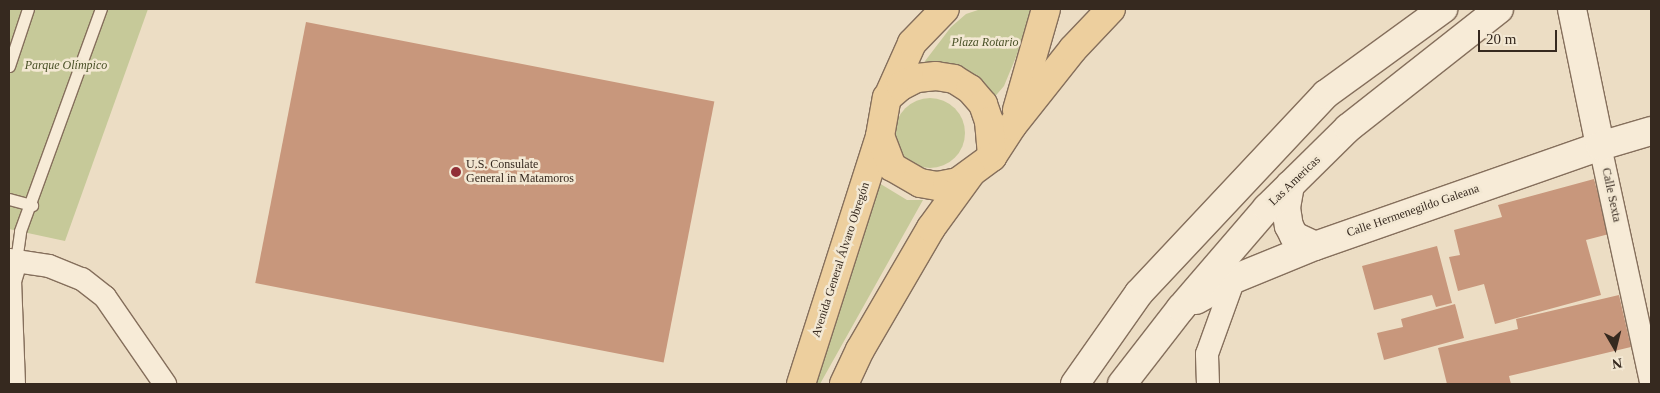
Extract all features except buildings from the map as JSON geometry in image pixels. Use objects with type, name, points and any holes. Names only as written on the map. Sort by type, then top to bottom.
[{"type":"main road","points":[[887,98],[900,86],[917,78],[936,76],[954,79],[970,89],[982,104],[989,121],[982,165],[958,182],[920,184],[892,167],[880,136],[887,98],[912,43],[922,9]]},
{"type":"main road","points":[[912,43],[944,9]]},
{"type":"main road","points":[[1012,126],[1046,9]]},
{"type":"main road","points":[[844,384],[860,350],[931,228],[1073,49],[1111,9]]},
{"type":"main road","points":[[1075,384],[1139,293],[1326,94],[1443,9]]},
{"type":"main road","name":"Las Americas","points":[[1122,384],[1181,308],[1290,185],[1348,128],[1500,9]]},
{"type":"main road","name":"Calle Sexta","points":[[1572,9],[1600,146]]},
{"type":"main road","points":[[1326,94],[1348,128]]},
{"type":"main road","name":"Calle Hermenegildo Galeana","points":[[1181,308],[1234,279],[1315,246],[1600,146],[1651,131]]},
{"type":"main road","name":"Avenida General Álvaro Obregón","points":[[801,384],[880,136]]},
{"type":"main road","points":[[1290,185],[1286,208],[1288,226],[1294,236],[1315,246]]},
{"type":"street","name":"Calle Sexta","points":[[1600,146],[1649,358],[1651,381]]},
{"type":"street","points":[[14,384],[10,281],[13,260],[49,266],[82,280],[105,298],[165,384]]},
{"type":"street","points":[[1208,384],[1207,354],[1234,279]]},
{"type":"lane","points":[[9,66],[28,9]]},
{"type":"lane","points":[[13,260],[20,231],[32,205],[101,9]]},
{"type":"lane","points":[[9,199],[32,205]]},
{"type":"green space","name":"Parque Olímpico","points":[[9,9],[148,9],[65,241],[9,229]]},
{"type":"green space","name":"Plaza Rotario","points":[[981,9],[1032,9],[1004,86],[992,100],[962,68],[947,63],[922,65],[951,27],[966,14]]},
{"type":"green space","points":[[923,98],[937,98],[950,104],[959,113],[965,126],[963,146],[955,158],[937,168],[923,168],[910,162],[901,153],[895,140],[895,126],[901,113],[910,104]]},
{"type":"green space","points":[[879,183],[907,200],[923,200],[820,384],[807,384]]},
{"type":"place","name":"U.S. Consulate General in Matamoros","points":[[456,172]]}]
